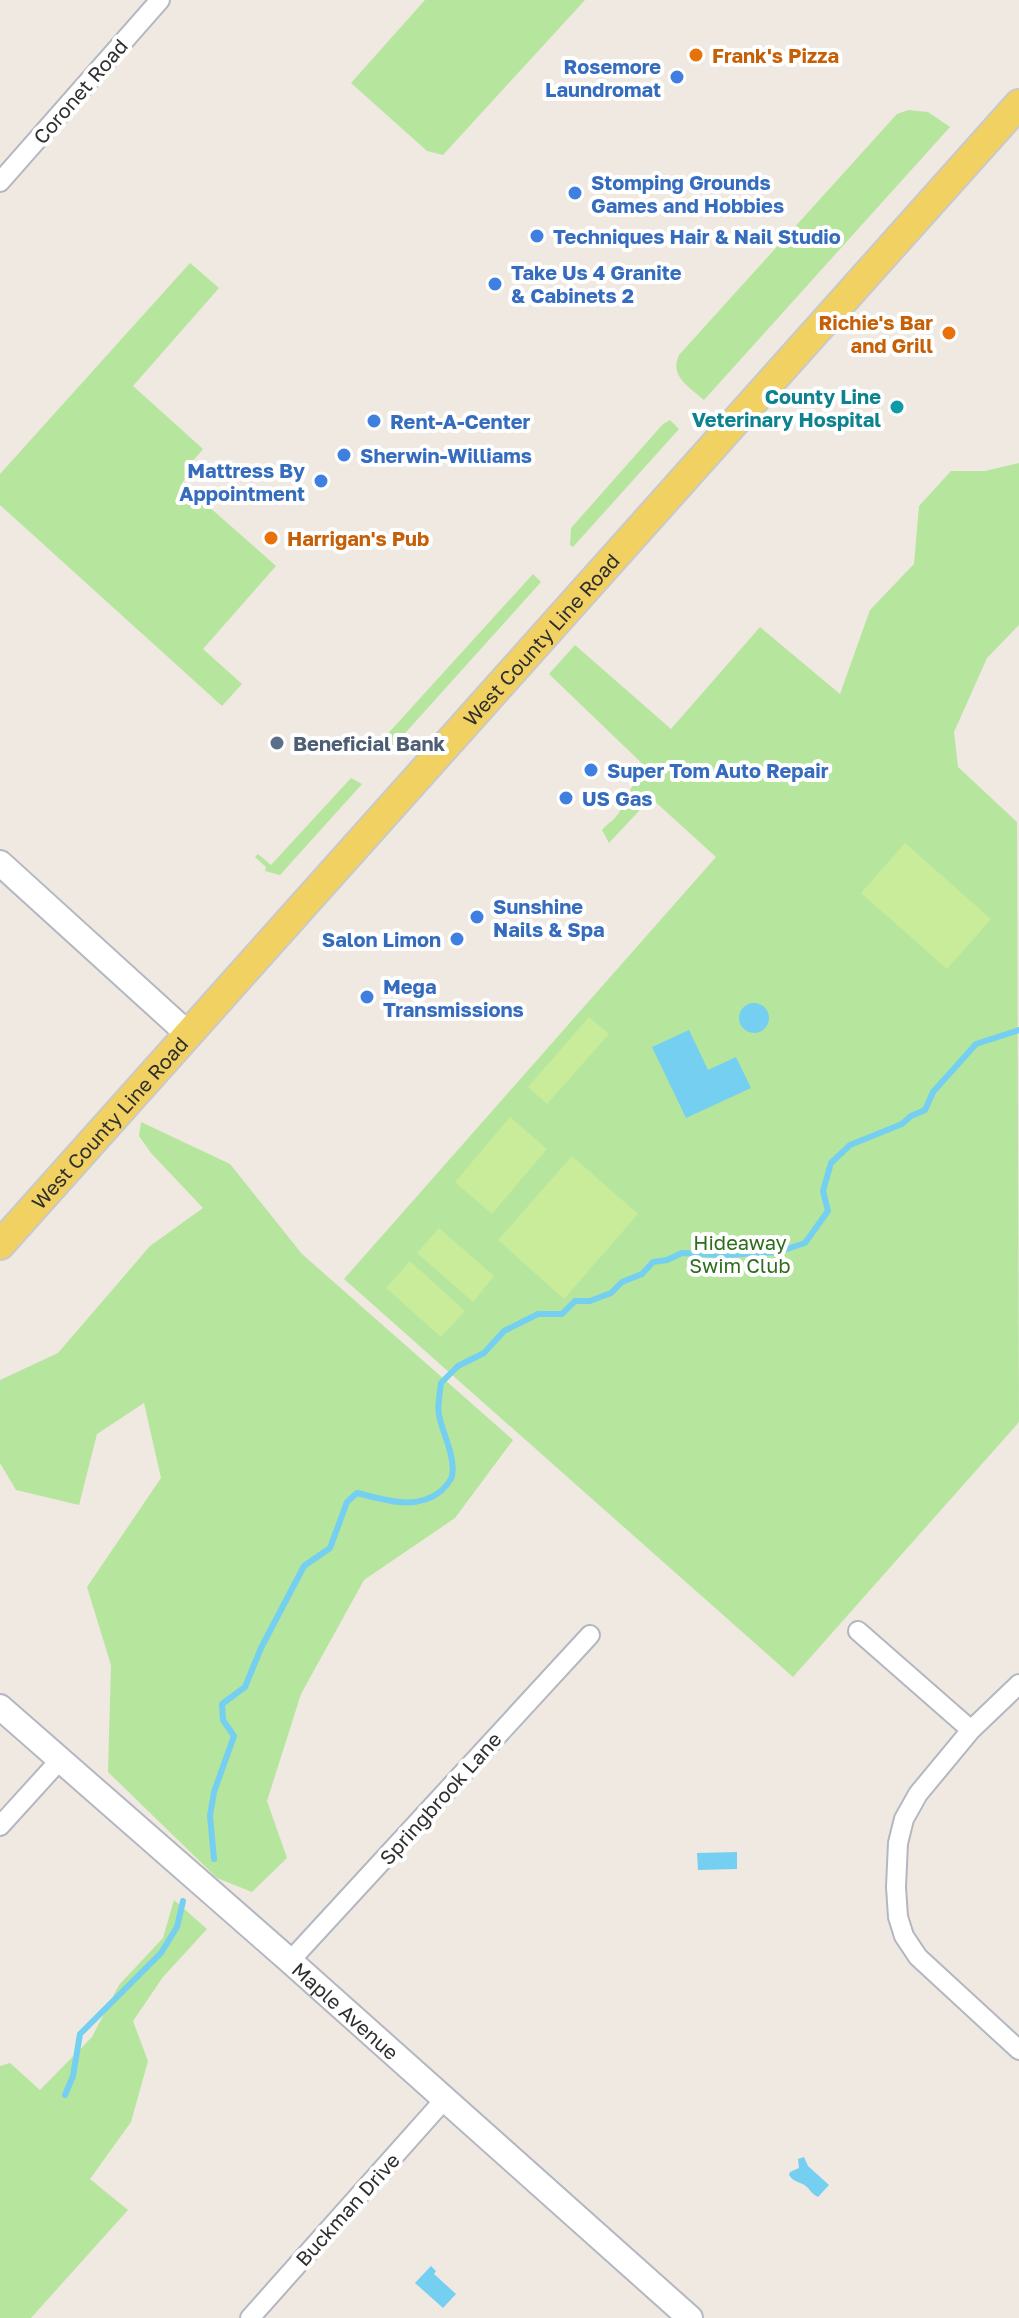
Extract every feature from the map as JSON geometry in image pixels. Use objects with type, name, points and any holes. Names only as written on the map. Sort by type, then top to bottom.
[{"type":"main road","name":"West County Line Road","points":[[0,1245],[1019,104]]},
{"type":"street","name":"Coronet Road","points":[[0,182],[160,0]]},
{"type":"street","points":[[0,863],[187,1033]]},
{"type":"street","points":[[858,1631],[971,1730]]},
{"type":"street","name":"Springbrook Lane","points":[[290,1961],[590,1635]]},
{"type":"street","points":[[1019,1684],[971,1730],[918,1794],[904,1819],[898,1843],[896,1887],[898,1917],[904,1936],[918,1957],[1019,2050]]},
{"type":"street","name":"Maple Avenue","points":[[0,1707],[690,2318]]},
{"type":"street","points":[[0,1826],[59,1761]]},
{"type":"street","name":"Buckman Drive","points":[[250,2318],[444,2100]]},
{"type":"green space","points":[[425,0],[585,0],[443,155],[427,151],[351,83]]},
{"type":"green space","points":[[908,110],[928,112],[950,127],[704,400],[679,375],[679,355],[897,114]]},
{"type":"green space","points":[[190,263],[219,288],[133,386],[203,449],[186,469],[190,473],[182,483],[276,566],[203,649],[242,684],[222,706],[0,505],[0,474]]},
{"type":"green space","points":[[670,420],[679,429],[573,547],[570,545],[571,528],[663,424]]},
{"type":"green space","name":"Hideaway Swim Club","points":[[1019,463],[1019,625],[987,658],[954,732],[958,767],[1017,822],[1019,1422],[793,1677],[344,1279],[716,857],[651,798],[609,843],[602,830],[618,814],[642,771],[652,773],[549,674],[575,645],[671,729],[760,627],[840,694],[870,610],[914,564],[919,506],[951,471],[985,471]]},
{"type":"green space","points":[[533,574],[541,582],[386,751],[383,739]]},
{"type":"green space","points":[[351,778],[362,784],[280,875],[265,871],[266,867],[255,857],[258,854],[271,865]]},
{"type":"green space","points":[[905,843],[991,919],[947,969],[861,893]]},
{"type":"green space","points":[[589,1017],[609,1034],[547,1104],[528,1087]]},
{"type":"green space","points":[[510,1117],[547,1149],[492,1214],[455,1182]]},
{"type":"green space","points":[[141,1122],[230,1164],[302,1254],[513,1440],[455,1518],[364,1580],[301,1694],[267,1801],[287,1858],[252,1892],[217,1878],[108,1772],[111,1665],[87,1587],[161,1478],[144,1403],[97,1434],[79,1505],[16,1490],[0,1463],[0,1380],[58,1353],[150,1246],[203,1208],[151,1153],[139,1136]]},
{"type":"green space","points":[[572,1156],[638,1214],[564,1299],[498,1240]]},
{"type":"green space","points":[[439,1228],[494,1276],[473,1302],[417,1253]]},
{"type":"green space","points":[[410,1261],[465,1311],[441,1337],[386,1288]]},
{"type":"green space","points":[[174,1900],[207,1929],[163,1977],[133,2021],[148,2061],[131,2122],[90,2179],[128,2210],[31,2318],[0,2318],[0,2066],[10,2063],[40,2090],[92,2037],[119,1985],[163,1938]]},
{"type":"water","points":[[754,1003],[760,1004],[768,1012],[768,1024],[760,1032],[754,1033],[748,1032],[740,1024],[739,1018],[740,1012],[748,1004]]},
{"type":"water","points":[[689,1030],[708,1070],[736,1057],[751,1088],[686,1118],[652,1047]]},
{"type":"water","points":[[737,1852],[737,1869],[698,1870],[697,1853]]},
{"type":"water","points":[[804,2157],[808,2166],[829,2185],[818,2197],[789,2175],[799,2168],[798,2159]]},
{"type":"water","points":[[431,2266],[436,2271],[434,2274],[456,2294],[443,2308],[415,2283]]},
{"type":"waterway","points":[[214,1859],[210,1816],[214,1792],[234,1736],[223,1720],[222,1704],[245,1687],[261,1648],[304,1566],[330,1548],[347,1502],[357,1493],[400,1502],[422,1501],[441,1491],[449,1482],[452,1461],[438,1411],[441,1383],[458,1366],[484,1353],[504,1331],[538,1314],[562,1314],[575,1301],[590,1301],[611,1293],[622,1282],[642,1274],[653,1262],[682,1253],[723,1255],[778,1252],[805,1243],[828,1211],[823,1191],[831,1163],[850,1145],[902,1124],[925,1110],[933,1092],[976,1044],[1019,1030]]},
{"type":"waterway","points":[[65,2095],[73,2076],[80,2034],[161,1953],[177,1927],[183,1901]]},
{"type":"place","name":"Frank's Pizza","points":[[696,55]]},
{"type":"place","name":"Rosemore Laundromat","points":[[677,77]]},
{"type":"place","name":"Stomping Grounds Games and Hobbies","points":[[575,193]]},
{"type":"place","name":"Techniques Hair & Nail Studio","points":[[537,236]]},
{"type":"place","name":"Take Us 4 Granite & Cabinets 2","points":[[495,284]]},
{"type":"place","name":"Richie's Bar and Grill","points":[[949,333]]},
{"type":"place","name":"County Line Veterinary Hospital","points":[[897,407]]},
{"type":"place","name":"Rent-A-Center","points":[[374,421]]},
{"type":"place","name":"Sherwin-Williams","points":[[344,455]]},
{"type":"place","name":"Mattress By Appointment","points":[[321,481]]},
{"type":"place","name":"Harrigan's Pub","points":[[271,538]]},
{"type":"place","name":"Beneficial Bank","points":[[277,743]]},
{"type":"place","name":"Super Tom Auto Repair","points":[[591,770]]},
{"type":"place","name":"US Gas","points":[[566,798]]},
{"type":"place","name":"Sunshine Nails & Spa","points":[[477,917]]},
{"type":"place","name":"Salon Limon","points":[[457,939]]},
{"type":"place","name":"Mega Transmissions","points":[[367,997]]}]
